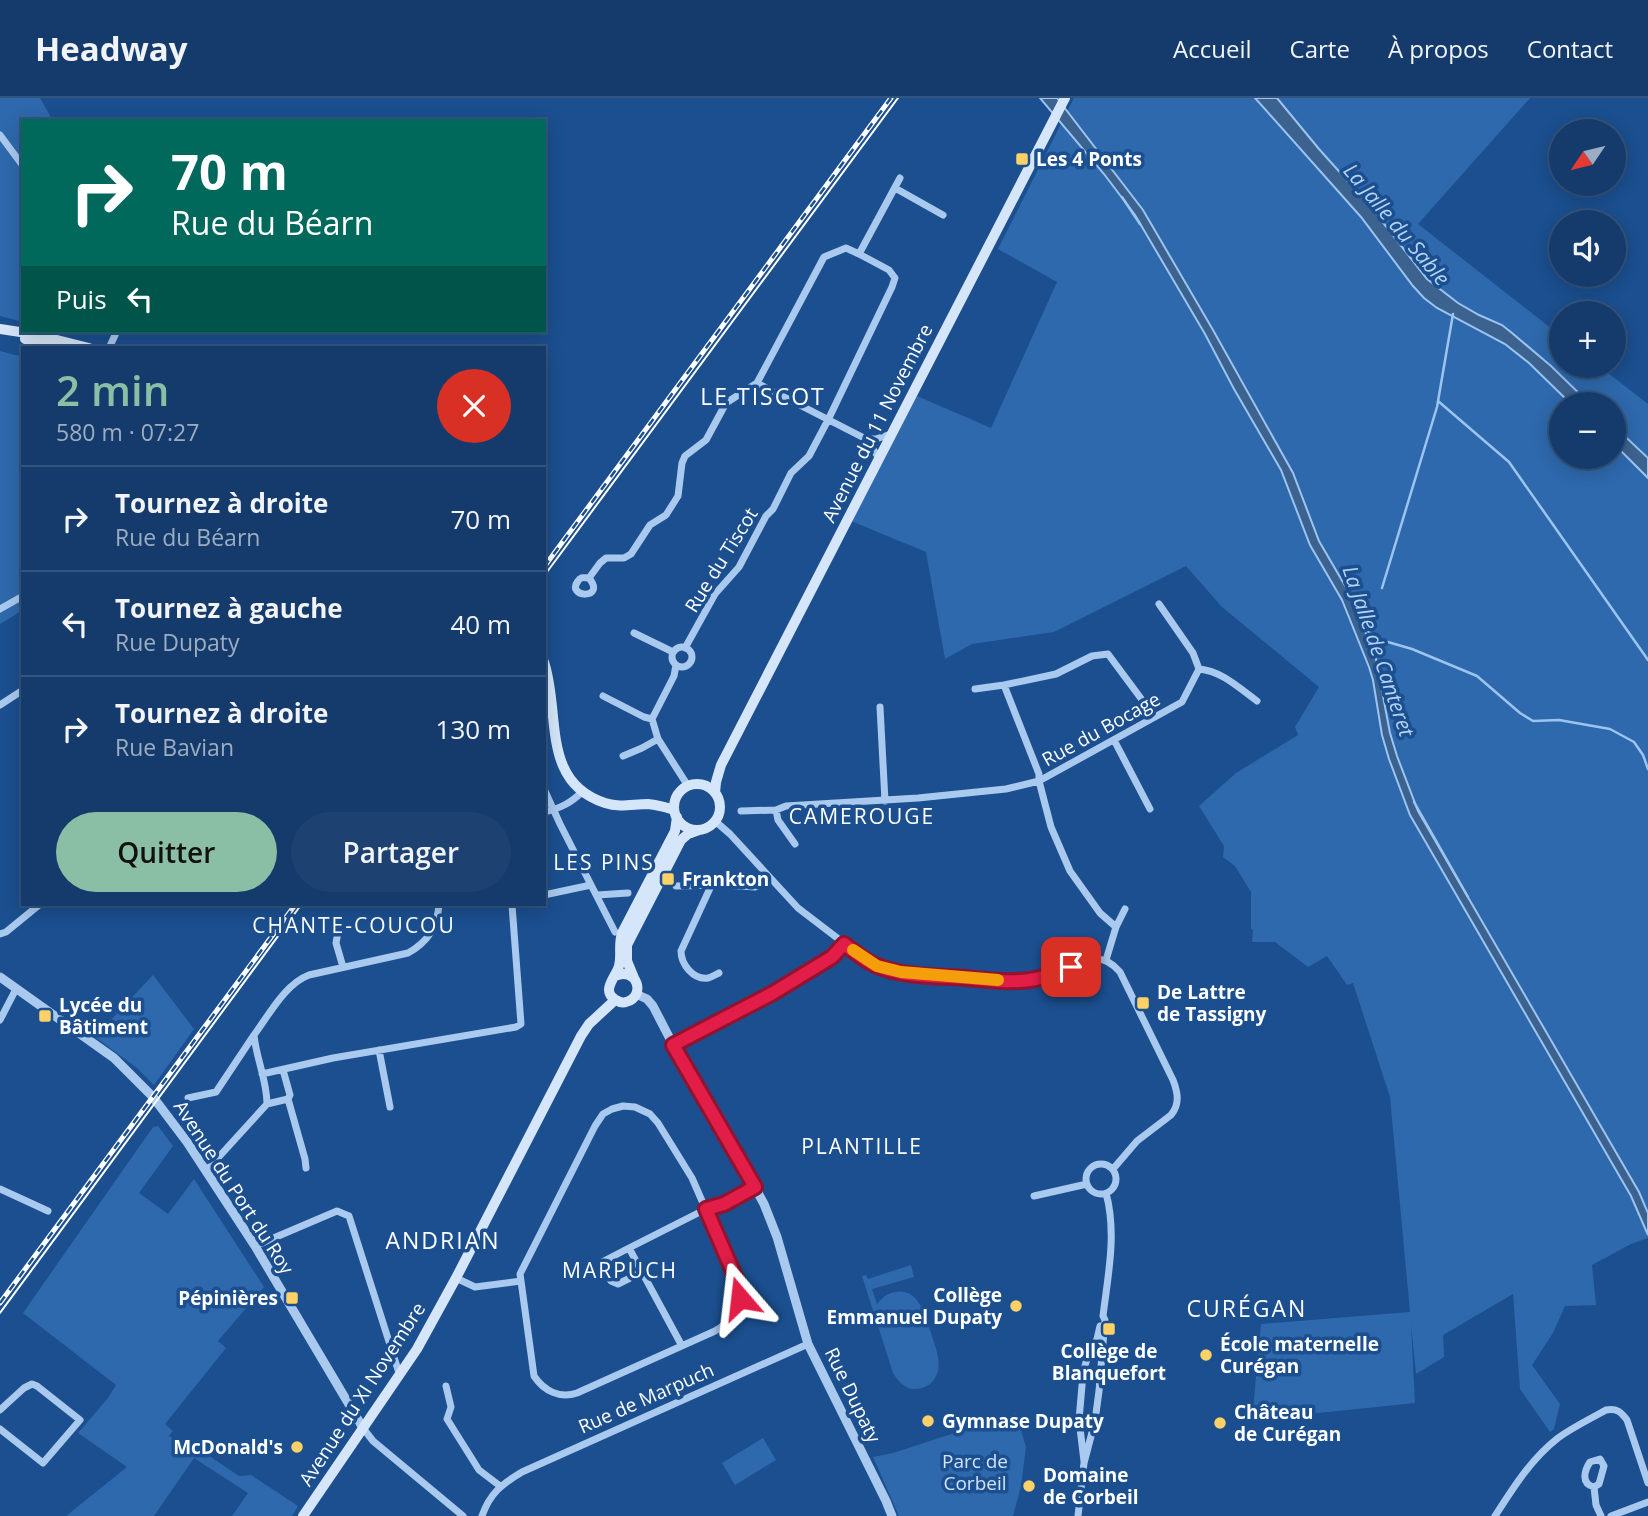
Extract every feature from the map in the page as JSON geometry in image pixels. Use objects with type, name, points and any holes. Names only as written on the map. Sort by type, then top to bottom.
[{"type":"main road","name":"Avenue du 11 Novembre","points":[[715,793],[721,765],[1064,99]]},
{"type":"main road","points":[[0,329],[50,346]]},
{"type":"main road","points":[[0,329],[21,332]]},
{"type":"main road","points":[[26,333],[81,346]]},
{"type":"main road","points":[[546,668],[560,762],[583,791],[597,800],[620,807],[647,804],[677,796],[682,790],[694,785],[710,788],[719,800],[720,807],[715,821],[681,840],[627,945],[627,961],[638,986],[636,995],[624,1002],[615,1000],[609,984],[619,966],[619,941],[675,831],[677,796]]},
{"type":"main road","name":"Avenue du 11 Novembre","points":[[694,785],[721,765]]},
{"type":"main road","points":[[647,804],[665,807],[676,814],[685,827],[699,830]]},
{"type":"main road","points":[[615,976],[623,974],[634,978]]},
{"type":"main road","name":"Avenue du XI Novembre","points":[[303,1516],[416,1349],[456,1278],[581,1036],[589,1024],[615,1000]]},
{"type":"street","points":[[0,135],[21,163]]},
{"type":"street","points":[[589,578],[606,558],[624,558],[631,554],[650,526],[666,514],[678,496],[685,456],[706,440],[726,403],[757,383],[824,257],[846,248],[859,254],[901,178]]},
{"type":"street","points":[[895,188],[943,215]]},
{"type":"street","name":"Rue du Tiscot","points":[[652,719],[674,676],[676,665],[683,666],[691,660],[690,653],[685,648],[715,594],[739,566],[791,473],[809,456],[892,288],[895,278],[889,270],[859,254]]},
{"type":"street","points":[[757,383],[866,439],[891,434]]},
{"type":"street","points":[[866,439],[879,458]]},
{"type":"street","points":[[0,610],[21,597]]},
{"type":"street","points":[[1159,604],[1193,653],[1199,669],[1210,670],[1227,679],[1256,701]]},
{"type":"street","points":[[634,633],[673,652]]},
{"type":"street","points":[[676,665],[672,659],[673,652],[678,648],[685,648]]},
{"type":"street","points":[[975,689],[1056,674],[1092,656],[1108,654],[1154,716]]},
{"type":"street","name":"Rue du Bocage","points":[[741,811],[1006,789],[1039,781],[1182,702],[1199,669]]},
{"type":"street","points":[[1004,685],[1039,774],[1051,827],[1070,871],[1100,912],[1116,927]]},
{"type":"street","points":[[0,705],[21,691]]},
{"type":"street","points":[[603,696],[652,719],[658,739],[694,785]]},
{"type":"street","points":[[880,707],[885,801]]},
{"type":"street","points":[[623,756],[658,739]]},
{"type":"street","points":[[1114,740],[1150,809]]},
{"type":"street","points":[[546,812],[562,807],[583,791]]},
{"type":"street","points":[[546,793],[615,932]]},
{"type":"street","points":[[776,810],[778,820],[795,844]]},
{"type":"street","points":[[715,821],[798,908],[866,960],[890,970],[986,980],[1030,980],[1094,959],[1106,960],[1119,972],[1173,1080],[1178,1096],[1171,1115],[1137,1141],[1113,1169]]},
{"type":"street","points":[[676,886],[755,887],[769,878]]},
{"type":"street","points":[[546,895],[591,885]]},
{"type":"street","points":[[711,886],[681,951],[681,959],[685,967],[698,976],[706,978],[719,973]]},
{"type":"street","points":[[597,895],[628,893]]},
{"type":"street","points":[[0,934],[38,906]]},
{"type":"street","points":[[188,1098],[216,1092],[254,1035],[299,979],[408,953],[421,946],[431,934],[437,921],[439,906]]},
{"type":"street","points":[[262,1074],[333,1058],[521,1024],[512,906]]},
{"type":"street","points":[[1106,960],[1116,927],[1125,909]]},
{"type":"street","points":[[338,932],[336,943],[343,967]]},
{"type":"street","points":[[673,1045],[773,993],[832,957],[844,944]]},
{"type":"street","name":"Avenue du Port du Roy","points":[[0,977],[114,1058],[163,1110],[255,1246],[363,1427]]},
{"type":"street","points":[[0,1020],[16,989]]},
{"type":"street","name":"Rue Dupaty","points":[[636,995],[650,1002],[755,1187],[778,1237],[808,1344],[892,1516]]},
{"type":"street","points":[[254,1035],[267,1104]]},
{"type":"street","points":[[379,1050],[390,1107]]},
{"type":"street","points":[[283,1070],[306,1168]]},
{"type":"street","points":[[206,1171],[267,1104],[288,1099]]},
{"type":"street","points":[[623,1106],[635,1107],[650,1114],[692,1178],[706,1209],[737,1281],[740,1298],[733,1318],[724,1326],[571,1396],[556,1394],[541,1385],[534,1376],[520,1274],[603,1114],[612,1108],[623,1106]]},
{"type":"street","points":[[1104,1164],[1113,1169],[1115,1183],[1110,1191],[1097,1193],[1089,1188],[1087,1175],[1091,1167],[1104,1164]]},
{"type":"street","points":[[1034,1196],[1087,1184]]},
{"type":"street","points":[[642,1272],[618,1284],[611,1281],[603,1262],[755,1187]]},
{"type":"street","points":[[0,1189],[48,1211]]},
{"type":"street","points":[[1078,1516],[1084,1463],[1096,1415],[1105,1320],[1103,1316],[1112,1226],[1106,1193]]},
{"type":"street","points":[[255,1246],[337,1211],[349,1216],[399,1373]]},
{"type":"street","points":[[629,1248],[682,1346]]},
{"type":"street","points":[[456,1278],[475,1287],[521,1281]]},
{"type":"street","points":[[1084,1463],[1079,1420],[1086,1362],[1097,1339],[1103,1316]]},
{"type":"street","name":"Rue de Marpuch","points":[[482,1516],[500,1486],[522,1472],[808,1344]]},
{"type":"street","points":[[1086,1362],[1099,1361],[1101,1364]]},
{"type":"street","points":[[0,1409],[32,1384],[80,1420],[43,1463],[0,1429]]},
{"type":"street","points":[[446,1386],[451,1407],[447,1419],[479,1470],[500,1486]]},
{"type":"street","points":[[1495,1516],[1517,1481],[1548,1447],[1562,1435],[1606,1410],[1621,1412],[1627,1420],[1648,1483]]},
{"type":"street","points":[[1080,1411],[1089,1418],[1096,1415]]},
{"type":"street","points":[[363,1427],[373,1441],[463,1516]]},
{"type":"street","points":[[1594,1487],[1596,1505],[1601,1516]]},
{"type":"street","points":[[1611,1516],[1648,1502]]},
{"type":"green space","points":[[0,98],[40,98],[52,119],[21,119],[21,321],[0,316]]},
{"type":"green space","points":[[1074,98],[1530,98],[1418,224],[1549,327],[1549,378],[1614,378],[1648,404],[1648,1238],[1592,1265],[1596,1305],[1565,1306],[1553,1333],[1532,1365],[1560,1404],[1554,1429],[1550,1432],[1520,1389],[1513,1294],[1443,1335],[1444,1357],[1416,1374],[1411,1324],[1415,1403],[1252,1420],[1261,1324],[1410,1312],[1390,1097],[1353,983],[1347,985],[1327,956],[1308,967],[1275,942],[1252,942],[1251,892],[1235,866],[1223,857],[1224,846],[1199,806],[1236,773],[1298,735],[1295,727],[1319,687],[1222,607],[1186,566],[1054,632],[972,644],[945,659],[926,552],[851,521],[917,396],[991,428],[1057,282],[998,249]]},
{"type":"green space","points":[[0,351],[21,356],[21,611],[0,624]]},
{"type":"green space","points":[[153,975],[194,1029],[154,1085],[137,1068],[95,1037]]},
{"type":"green space","points":[[158,1126],[173,1146],[139,1193],[168,1214],[194,1179],[264,1287],[218,1341],[226,1348],[165,1424],[173,1431],[169,1436],[195,1454],[199,1449],[239,1476],[251,1475],[298,1506],[292,1516],[232,1516],[248,1493],[194,1458],[154,1516],[66,1516],[127,1467],[78,1433],[116,1385],[23,1313],[153,1127]]},
{"type":"green space","points":[[911,1265],[914,1277],[872,1289],[877,1304],[889,1294],[903,1292],[915,1298],[923,1311],[939,1366],[930,1384],[914,1389],[902,1384],[893,1373],[862,1276],[866,1275],[868,1279]]},
{"type":"green space","name":"Parc de Corbeil","points":[[1016,1413],[1026,1447],[1021,1486],[1013,1516],[899,1516],[873,1457]]},
{"type":"green space","points":[[763,1438],[776,1460],[735,1485],[722,1463]]},
{"type":"shaded area","points":[[1040,98],[1057,98],[1143,210],[1293,473],[1319,541],[1351,596],[1376,659],[1390,733],[1418,811],[1639,1192],[1648,1213],[1648,1235],[1631,1196],[1410,815],[1382,735],[1369,667],[1342,600],[1310,545],[1281,470],[1135,215]]},
{"type":"shaded area","points":[[1255,98],[1277,98],[1370,206],[1427,279],[1458,303],[1502,325],[1549,364],[1549,378],[1563,378],[1578,392],[1559,392],[1505,344],[1437,308],[1424,298],[1361,217]]},
{"type":"shaded area","points":[[1626,437],[1648,458],[1648,478],[1626,456]]},
{"type":"waterway","name":"La Jalle de Canteret","points":[[1122,197],[1140,224]]},
{"type":"waterway","points":[[1382,588],[1437,407],[1453,314]]},
{"type":"waterway","points":[[1438,401],[1509,462],[1648,660]]},
{"type":"waterway","points":[[1363,628],[1381,640],[1412,649],[1477,676],[1533,721],[1559,720],[1610,729],[1634,742],[1648,769]]},
{"type":"waterway","name":"La Jalle de Canteret","points":[[1414,802],[1468,897]]},
{"type":"tram line","points":[[546,573],[898,98]]},
{"type":"tram line","points":[[0,1313],[300,906]]},
{"type":"railway","points":[[546,564],[891,98]]},
{"type":"railway","points":[[0,1303],[294,906]]},
{"type":"slow traffic","points":[[853,950],[877,966],[890,970],[998,980]]},
{"type":"place","name":"Les 4 Ponts","points":[[1022,159]]},
{"type":"place","name":"Frankton","points":[[668,879]]},
{"type":"place","name":"De Lattre de Tassigny","points":[[1143,1003]]},
{"type":"place","name":"Lycée du Bâtiment","points":[[45,1016]]},
{"type":"place","name":"Pépinières","points":[[292,1298]]},
{"type":"place","name":"Collège Emmanuel Dupaty","points":[[1016,1306]]},
{"type":"place","name":"Collège de Blanquefort","points":[[1109,1329]]},
{"type":"place","name":"École maternelle Curégan","points":[[1206,1355]]},
{"type":"place","name":"Gymnase Dupaty","points":[[928,1421]]},
{"type":"place","name":"Château de Curégan","points":[[1220,1423]]},
{"type":"place","name":"McDonald's","points":[[297,1447]]},
{"type":"place","name":"Domaine de Corbeil","points":[[1029,1486]]},
{"type":"district","name":"LE TISCOT","points":[[763,396]]},
{"type":"district","name":"CAMEROUGE","points":[[862,816]]},
{"type":"district","name":"LES PINS","points":[[604,862]]},
{"type":"district","name":"CHANTE-COUCOU","points":[[354,925]]},
{"type":"district","name":"PLANTILLE","points":[[862,1146]]},
{"type":"district","name":"ANDRIAN","points":[[443,1240]]},
{"type":"district","name":"MARPUCH","points":[[620,1270]]},
{"type":"district","name":"CURÉGAN","points":[[1247,1308]]},
{"type":"route","points":[[740,1298],[737,1281],[706,1209],[724,1204],[755,1187],[673,1045],[773,993],[832,957],[844,944],[877,966],[914,974],[1010,981],[1045,977],[1071,967]]},
{"type":"water label","name":"La Jalle du Sable","points":[[1397,224]]}]
